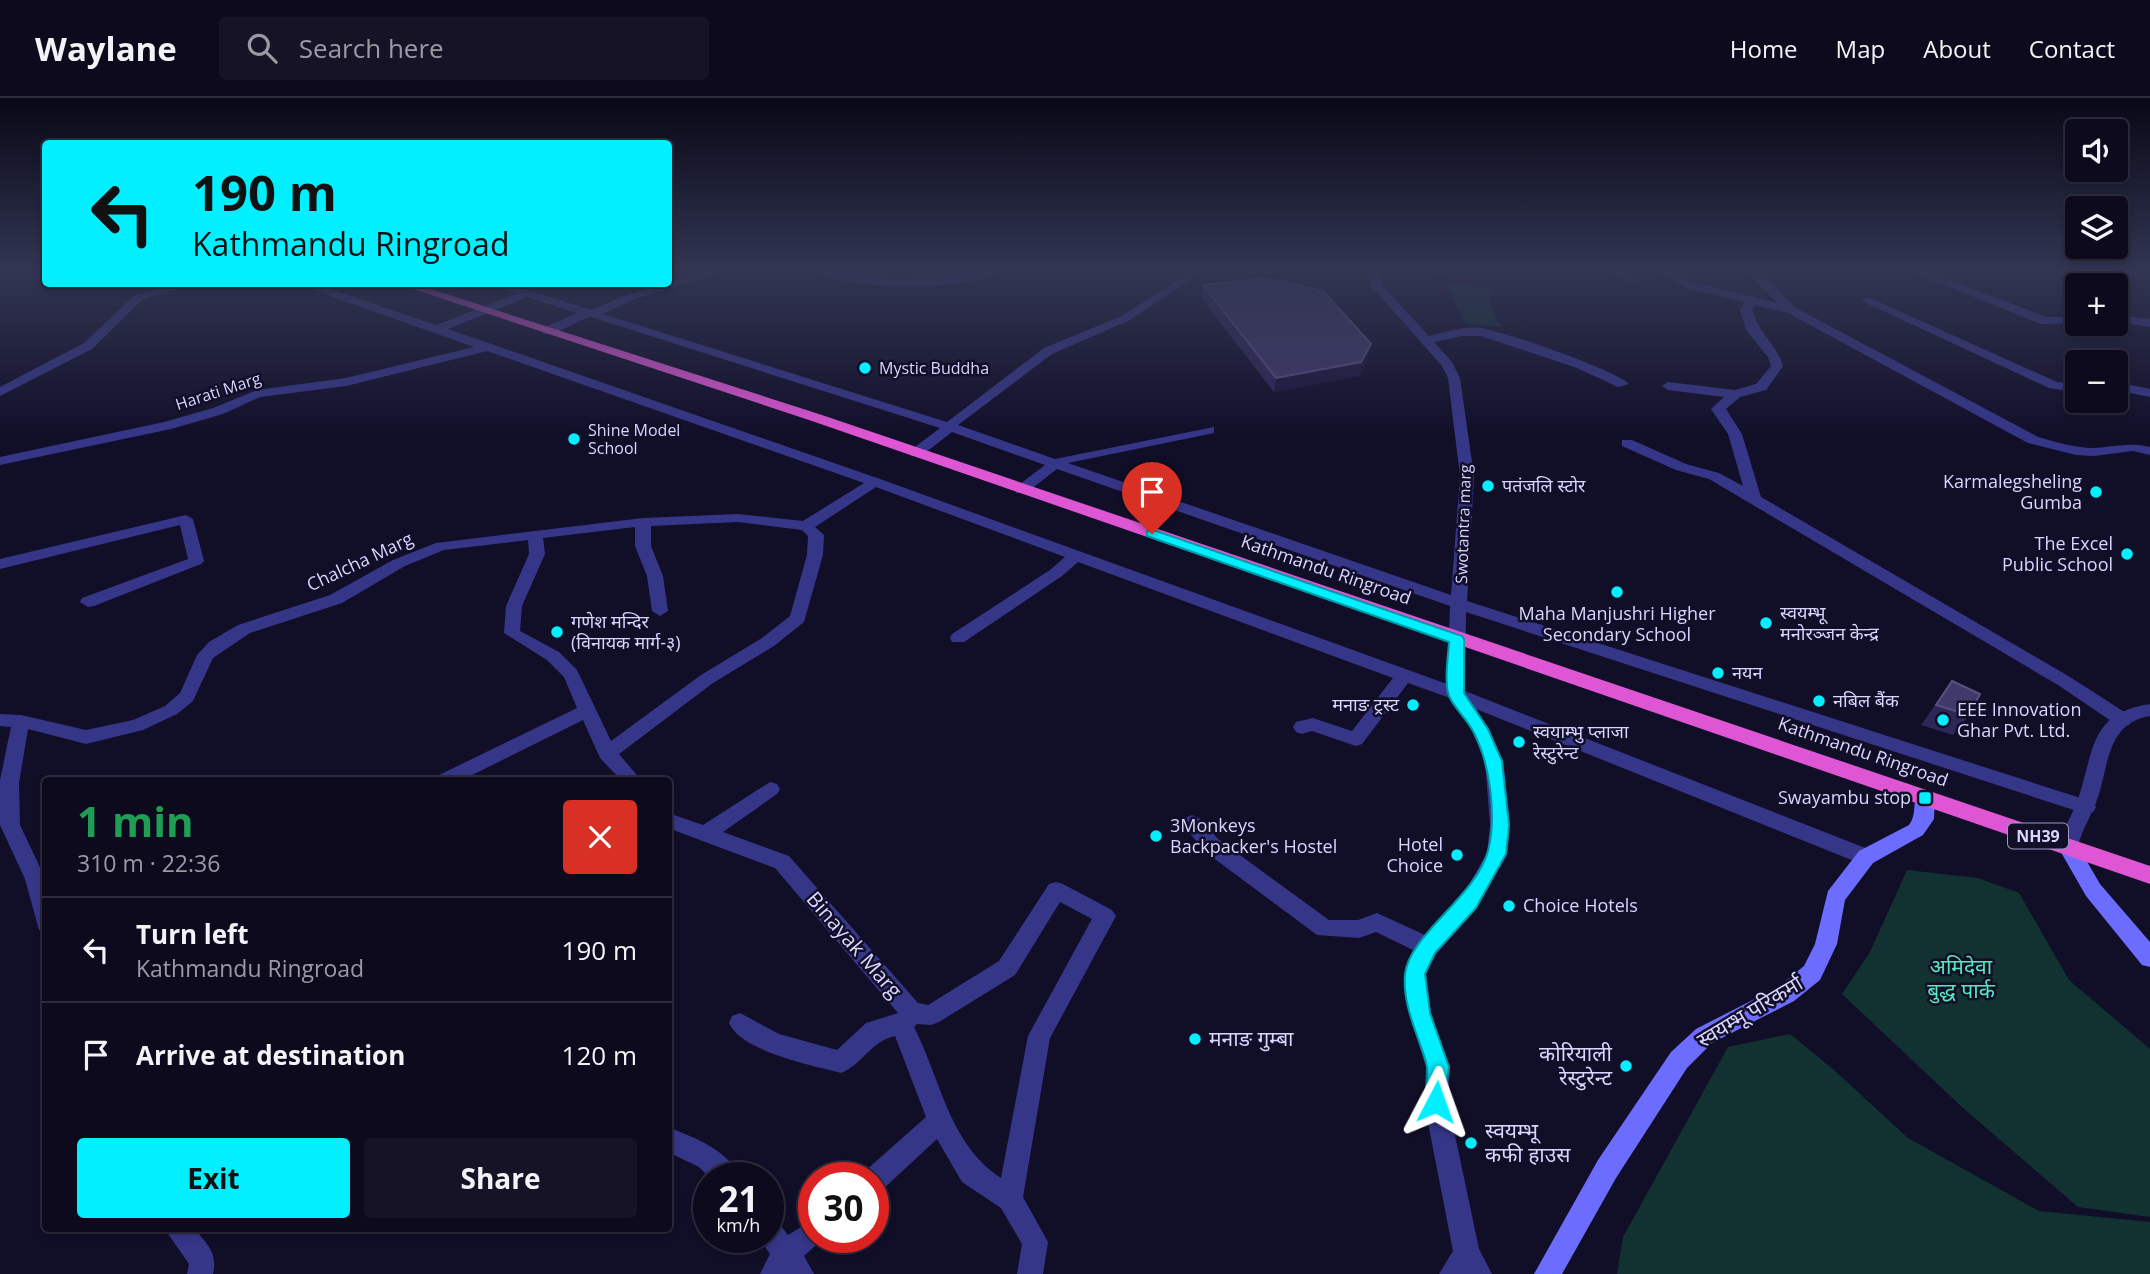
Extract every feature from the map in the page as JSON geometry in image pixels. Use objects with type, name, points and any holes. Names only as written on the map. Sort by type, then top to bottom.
[{"type":"highway","name":"Kathmandu Ringroad","points":[[532,326],[916,453],[2150,876]]},
{"type":"main road","name":"स्वयम्भू परिकर्मा","points":[[1548,1274],[1607,1170],[1679,1059],[1704,1036],[1786,994],[1812,973],[1826,944],[1835,897],[1866,857],[1916,830],[1924,819],[1925,798]]},
{"type":"main road","points":[[2068,847],[2094,890],[2150,958]]},
{"type":"street","points":[[0,391],[88,345],[108,326]]},
{"type":"street","points":[[426,326],[875,482],[1456,694],[1866,857]]},
{"type":"street","points":[[438,330],[448,326]]},
{"type":"street","points":[[547,331],[556,326]]},
{"type":"street","points":[[635,326],[950,427],[1460,604],[2086,807]]},
{"type":"street","points":[[916,453],[950,427],[957,418],[1048,351],[1107,326]]},
{"type":"street","name":"Swotantra marg","points":[[1411,326],[1448,365],[1454,379],[1467,475],[1456,639],[1456,694]]},
{"type":"street","points":[[1668,386],[1735,394],[1761,387],[1777,366],[1774,356],[1751,326]]},
{"type":"street","points":[[1821,326],[2023,436],[2076,451],[2094,452],[2133,447],[2150,451]]},
{"type":"street","points":[[1925,326],[2054,385],[2065,386]]},
{"type":"street","points":[[1424,341],[1463,332],[1482,332],[1581,365],[1623,384]]},
{"type":"street","name":"Harati Marg","points":[[0,461],[166,426],[218,411],[257,394],[346,382],[488,347]]},
{"type":"street","points":[[2128,388],[2150,393]]},
{"type":"street","points":[[1735,394],[1718,409],[1727,417],[1740,445],[1742,464],[1755,499]]},
{"type":"street","points":[[1021,490],[1054,464],[1209,430]]},
{"type":"street","points":[[1627,443],[1681,467],[1714,477],[1755,499],[2064,681],[2123,720]]},
{"type":"street","points":[[607,753],[707,679],[768,642],[798,618],[815,555],[816,535],[806,526],[875,482]]},
{"type":"street","name":"Chalcha Marg","points":[[0,720],[21,721],[86,737],[137,725],[171,710],[187,697],[206,655],[215,646],[244,629],[335,599],[399,563],[441,546],[643,522],[738,518],[806,526]]},
{"type":"street","points":[[0,564],[186,519],[196,561],[88,602]]},
{"type":"street","points":[[643,522],[643,546],[655,576],[660,611]]},
{"type":"street","points":[[535,536],[537,554],[514,606],[512,633],[553,656],[571,674],[607,753],[629,777]]},
{"type":"street","points":[[958,638],[1055,573],[1074,556]]},
{"type":"street","points":[[1302,727],[1313,724],[1356,739],[1404,676]]},
{"type":"street","points":[[1456,694],[1480,729],[1494,761],[1499,834],[1497,854],[1469,903],[1428,947],[1415,973],[1416,994],[1438,1067],[1436,1102],[1466,1267]]},
{"type":"street","points":[[452,777],[588,710]]},
{"type":"street","points":[[2068,847],[2070,830],[2086,807],[2099,744],[2110,729],[2123,720],[2150,710]]},
{"type":"street","points":[[21,721],[9,783],[10,825],[35,879],[42,908]]},
{"type":"street","points":[[704,835],[770,789]]},
{"type":"street","name":"Binayak Marg","points":[[672,822],[782,862],[906,1019],[914,1051],[939,1121],[971,1174],[1010,1199],[1035,1242],[1030,1274]]},
{"type":"street","points":[[1192,823],[1211,845],[1325,929],[1359,929],[1377,922],[1428,947]]},
{"type":"street","points":[[740,1023],[773,1043],[841,1062],[874,1030],[906,1019],[932,1015],[1007,968],[1056,890],[1105,916],[1039,1036],[1010,1199]]},
{"type":"street","points":[[889,1166],[939,1121]]},
{"type":"street","points":[[672,1141],[712,1162]]},
{"type":"street","points":[[180,1232],[202,1260],[200,1274]]},
{"type":"street","points":[[787,1267],[798,1253]]},
{"type":"green space","name":"अमिदेवा बुद्ध पार्क","points":[[1907,870],[1978,878],[2019,893],[2069,980],[2150,1049],[2150,1217],[2078,1207],[1963,1108],[1842,994],[1870,952]]},
{"type":"green space","points":[[1790,1034],[1908,1138],[2039,1211],[2150,1222],[2150,1274],[1617,1274],[1623,1237],[1728,1047]]},
{"type":"building","points":[[1235,326],[1355,326],[1371,344],[1361,362],[1276,378]]},
{"type":"building","points":[[1952,681],[1980,694],[1969,715],[1936,705]]},
{"type":"place","name":"Mystic Buddha","points":[[865,368]]},
{"type":"place","name":"Shine Model School","points":[[574,439]]},
{"type":"place","name":"पतंजलि स्टोर","points":[[1488,486]]},
{"type":"place","name":"Karmalegsheling Gumba","points":[[2096,492]]},
{"type":"place","name":"The Excel Public School","points":[[2127,554]]},
{"type":"place","name":"Maha Manjushri Higher Secondary School","points":[[1617,592]]},
{"type":"place","name":"स्वयम्भू मनोरञ्जन केन्द्र","points":[[1766,623]]},
{"type":"place","name":"गणेश मन्दिर (विनायक मार्ग-३)","points":[[557,632]]},
{"type":"place","name":"नयन","points":[[1718,673]]},
{"type":"place","name":"नबिल बैंक","points":[[1819,701]]},
{"type":"place","name":"मनाङ ट्रस्ट","points":[[1413,705]]},
{"type":"place","name":"EEE Innovation Ghar Pvt. Ltd.","points":[[1943,720]]},
{"type":"place","name":"स्वयाम्भु प्लाजा रेस्टुरेन्ट","points":[[1519,742]]},
{"type":"place","name":"Swayambu stop","points":[[1925,798]]},
{"type":"place","name":"3Monkeys Backpacker's Hostel","points":[[1156,836]]},
{"type":"place","name":"Hotel Choice","points":[[1457,855]]},
{"type":"place","name":"Choice Hotels","points":[[1509,906]]},
{"type":"place","name":"मनाङ गुम्बा","points":[[1195,1039]]},
{"type":"place","name":"कोरियाली रेस्टुरेन्ट","points":[[1626,1066]]},
{"type":"place","name":"स्वयम्भू कफी हाउस","points":[[1471,1143]]},
{"type":"route","points":[[1152,534],[1456,639],[1456,694],[1480,729],[1494,761],[1500,825],[1497,854],[1469,903],[1428,947],[1415,973],[1420,1013],[1438,1067],[1436,1102]]}]
